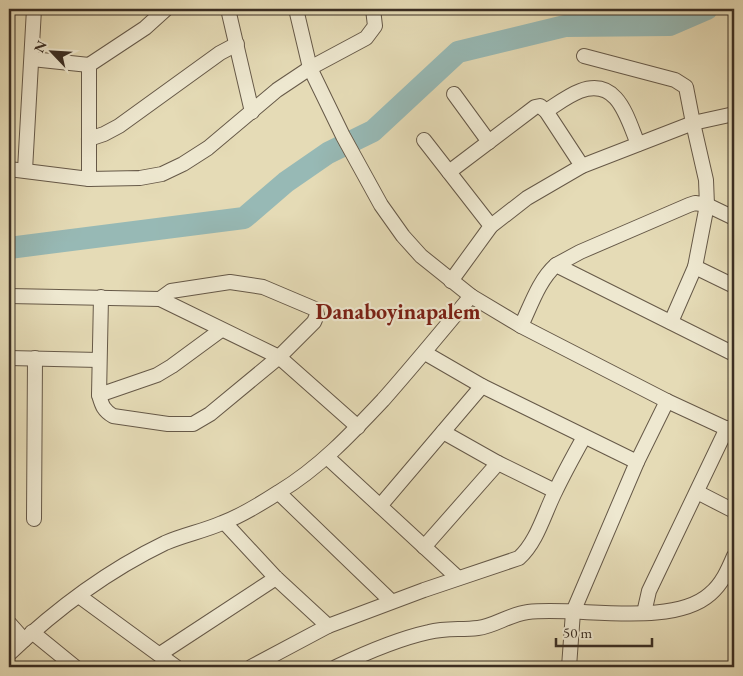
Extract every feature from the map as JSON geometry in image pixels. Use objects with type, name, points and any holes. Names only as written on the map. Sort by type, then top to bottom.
[{"type":"street","points":[[25,170],[34,9]]},
{"type":"street","points":[[32,59],[90,65],[144,28],[166,9]]},
{"type":"street","points":[[228,9],[252,112]]},
{"type":"street","points":[[296,9],[310,68],[343,136],[381,205],[403,236],[422,256],[470,296],[521,326],[667,401],[731,430],[696,492],[650,591],[644,613]]},
{"type":"street","points":[[9,169],[89,179],[140,178],[162,174],[183,164],[208,148],[277,90],[310,68],[366,38],[375,26],[376,19],[373,9]]},
{"type":"street","points":[[89,139],[120,126],[220,53],[237,44]]},
{"type":"street","points":[[584,56],[675,80],[686,87],[688,93],[692,124],[706,180],[707,204],[695,267],[671,322]]},
{"type":"street","points":[[89,179],[90,65]]},
{"type":"street","points":[[546,111],[579,91],[597,88],[606,90],[619,102],[638,144]]},
{"type":"street","points":[[454,94],[489,142]]},
{"type":"street","points":[[449,172],[535,107],[540,106],[546,111],[582,166]]},
{"type":"street","points":[[451,281],[491,226],[527,198],[582,166],[692,124],[734,114]]},
{"type":"street","points":[[424,140],[491,226]]},
{"type":"street","points":[[521,326],[550,271],[556,265],[580,252],[695,203],[707,204],[734,218]]},
{"type":"street","points":[[556,265],[734,354]]},
{"type":"street","points":[[695,267],[734,286]]},
{"type":"street","points":[[100,297],[99,394],[102,406],[106,412],[113,416],[168,424],[193,424],[210,414],[279,357],[314,322],[317,315],[315,310],[263,287],[230,282],[171,291],[160,299]]},
{"type":"street","points":[[9,296],[160,299],[279,357],[331,401],[358,427]]},
{"type":"street","points":[[9,654],[53,614],[120,567],[167,542],[225,523],[279,492],[327,457],[358,427],[425,353],[470,296]]},
{"type":"street","points":[[99,394],[157,375],[221,330]]},
{"type":"street","points":[[425,353],[482,386],[637,462]]},
{"type":"street","points":[[9,358],[99,360]]},
{"type":"street","points":[[34,520],[36,358]]},
{"type":"street","points":[[380,506],[482,386]]},
{"type":"street","points":[[569,667],[573,612],[637,462],[667,401]]},
{"type":"street","points":[[443,432],[498,463],[555,491]]},
{"type":"street","points":[[251,667],[328,626],[391,601],[512,561],[525,552],[584,436]]},
{"type":"street","points":[[327,457],[458,578]]},
{"type":"street","points":[[424,547],[498,463]]},
{"type":"street","points":[[279,492],[391,601]]},
{"type":"street","points":[[696,492],[734,511]]},
{"type":"street","points":[[225,523],[276,578],[328,626]]},
{"type":"street","points":[[336,667],[428,632],[476,628],[525,612],[550,610],[608,614],[681,609],[696,604],[710,595],[719,585],[734,556]]},
{"type":"street","points":[[160,654],[276,578]]},
{"type":"street","points":[[79,596],[176,667]]},
{"type":"street","points":[[9,623],[75,667]]},
{"type":"waterway","points":[[9,248],[244,218],[286,182],[328,153],[373,131],[458,52],[565,26],[670,25],[707,9]]},
{"type":"district","name":"Danaboyinapalem","points":[[398,311]]}]
